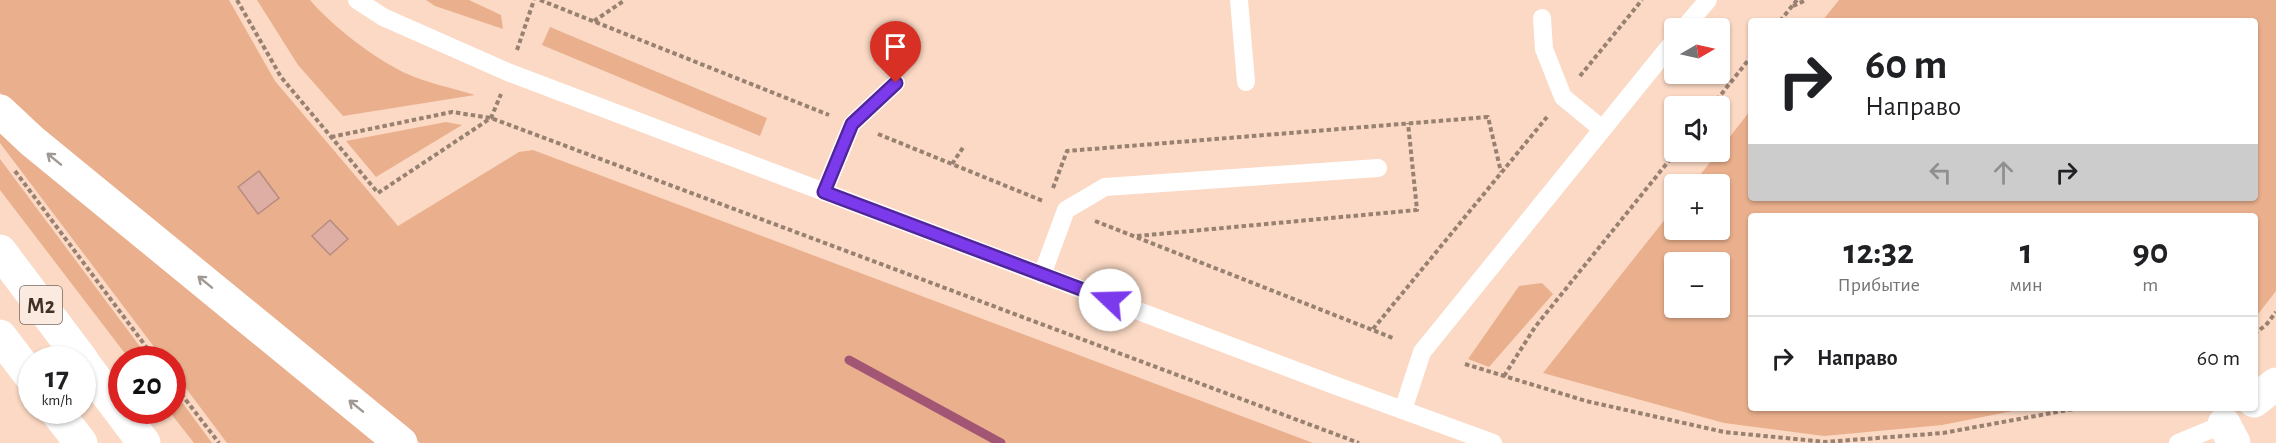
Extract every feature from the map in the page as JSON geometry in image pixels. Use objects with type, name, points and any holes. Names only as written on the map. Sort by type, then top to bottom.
[{"type":"main road","points":[[0,111],[32,141],[401,443]]},
{"type":"main road","name":"М2","points":[[0,251],[71,346]]},
{"type":"main road","name":"М2","points":[[0,336],[18,360]]},
{"type":"main road","name":"М2","points":[[96,380],[144,443]]},
{"type":"main road","points":[[2258,398],[2276,384]]},
{"type":"main road","points":[[66,424],[81,443]]},
{"type":"lane","points":[[357,0],[383,17],[510,73],[1493,443]]},
{"type":"lane","points":[[1239,0],[1246,82]]},
{"type":"lane","points":[[1693,18],[1708,0]]},
{"type":"lane","points":[[1542,18],[1544,49],[1563,97],[1602,129]]},
{"type":"lane","points":[[1403,410],[1422,352],[1664,53]]},
{"type":"lane","points":[[824,192],[852,124],[896,83]]},
{"type":"lane","points":[[1042,275],[1066,210],[1105,187],[1378,168]]},
{"type":"lane","points":[[2178,443],[2234,425]]},
{"type":"path","points":[[237,0],[281,77],[378,193],[491,118],[510,73],[534,0]]},
{"type":"path","points":[[540,0],[1393,338]]},
{"type":"path","points":[[594,21],[625,0]]},
{"type":"path","points":[[1372,329],[1642,0]]},
{"type":"path","points":[[1782,18],[1797,0]]},
{"type":"path","points":[[1792,6],[1806,0]]},
{"type":"path","points":[[1720,96],[1748,61]]},
{"type":"path","points":[[331,137],[452,112],[491,118],[1359,443]]},
{"type":"path","points":[[1048,202],[1067,151],[1488,117],[1501,172]]},
{"type":"path","points":[[1134,237],[1417,210],[1408,123]]},
{"type":"path","points":[[952,164],[964,146]]},
{"type":"path","points":[[1504,376],[1535,327],[1668,162]]},
{"type":"path","points":[[14,171],[145,346]]},
{"type":"path","points":[[2258,330],[2266,325],[2276,312]]},
{"type":"path","points":[[1466,364],[1586,401],[1724,432],[1826,442],[1943,433],[2063,411]]},
{"type":"path","points":[[186,400],[219,443]]},
{"type":"shaded area","points":[[0,0],[229,0],[275,81],[398,226],[519,152],[533,150],[1313,443],[420,443],[0,93]]},
{"type":"shaded area","points":[[257,0],[310,0],[342,31],[393,67],[422,80],[475,95],[343,116],[298,65]]},
{"type":"shaded area","points":[[426,0],[469,0],[501,15],[503,29],[435,6]]},
{"type":"shaded area","points":[[1839,0],[2276,0],[2276,291],[2258,314],[2258,213],[1748,213],[1748,411],[2013,411],[1942,425],[1824,436],[1724,423],[1543,373],[1664,221],[1664,240],[1730,240],[1730,174],[1701,174],[1710,162],[1730,162],[1730,137],[1748,114],[1748,201],[2258,201],[2258,18],[1824,18]]},
{"type":"shaded area","points":[[550,27],[767,118],[760,136],[542,45]]},
{"type":"shaded area","points":[[446,122],[462,125],[376,177],[346,141]]},
{"type":"shaded area","points":[[0,129],[379,443],[227,443],[186,388],[186,346],[153,346],[0,143]]},
{"type":"shaded area","points":[[0,159],[140,346],[119,346],[0,190]]},
{"type":"shaded area","points":[[1542,283],[1553,294],[1489,367],[1468,359],[1519,286]]},
{"type":"shaded area","points":[[186,408],[212,443],[194,443],[179,424],[186,424]]},
{"type":"building","points":[[259,171],[279,198],[258,214],[238,187]]},
{"type":"building","points":[[330,220],[348,239],[330,255],[312,236]]},
{"type":"waterway","points":[[849,360],[1001,443]]},
{"type":"route","points":[[896,83],[852,124],[824,192],[1110,300]]}]
